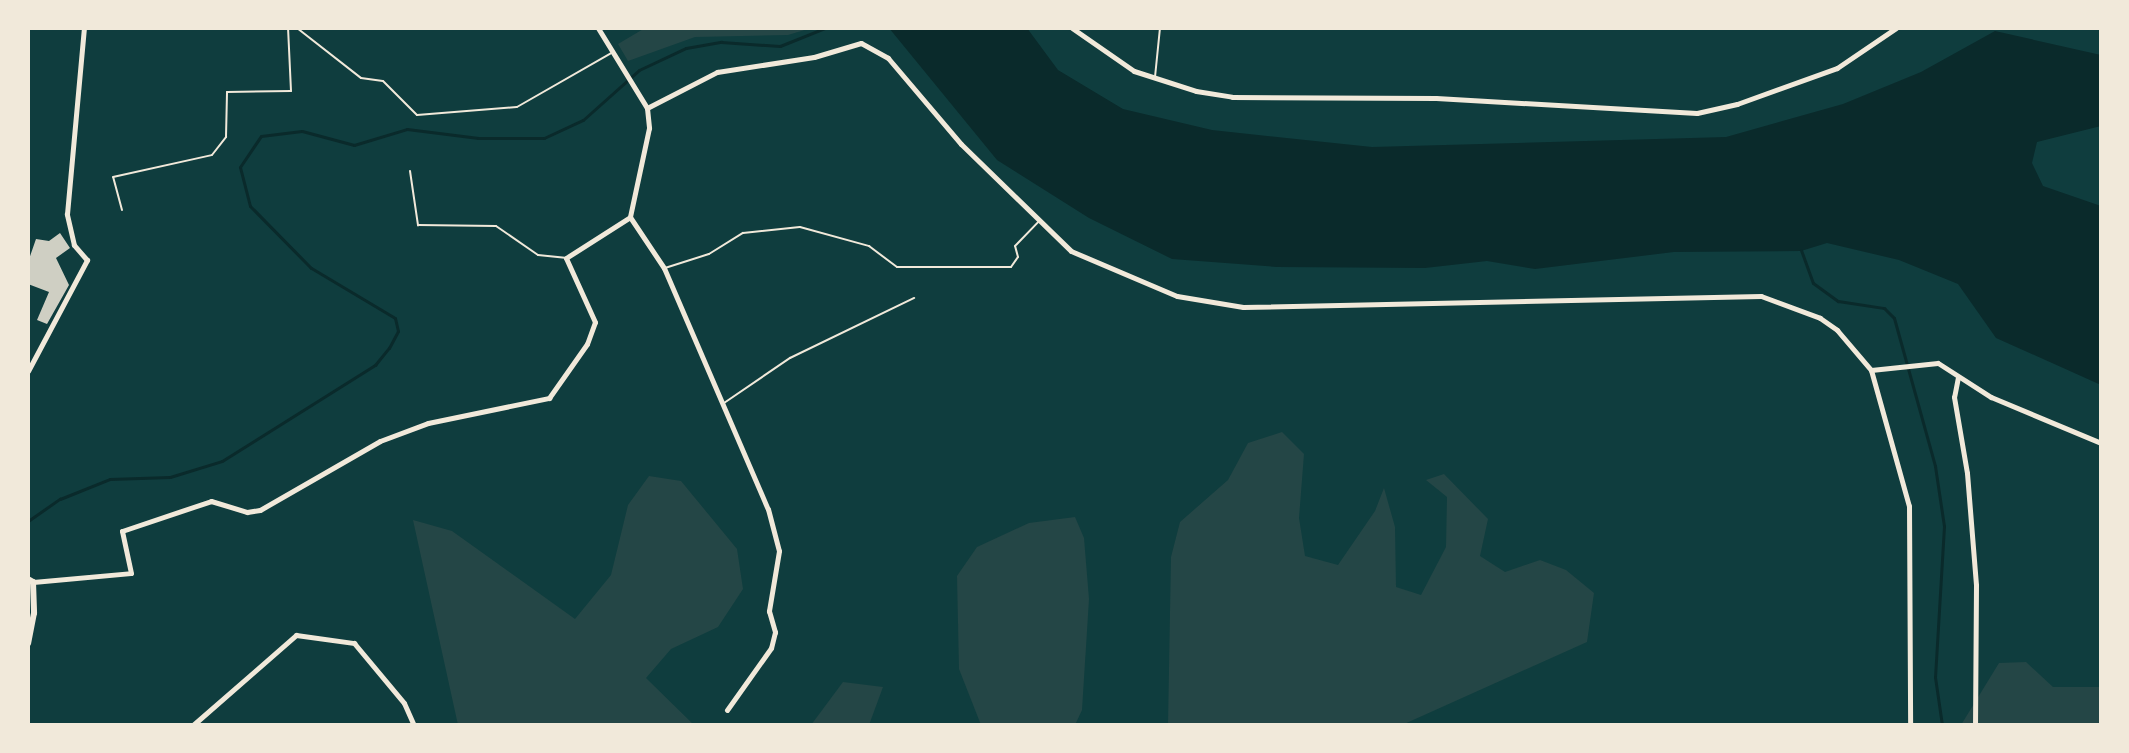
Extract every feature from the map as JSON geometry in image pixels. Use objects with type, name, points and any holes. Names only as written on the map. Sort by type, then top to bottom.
[{"type":"street","points":[[28,371],[87,260],[74,245],[67,214],[84,28]]},
{"type":"street","points":[[28,643],[34,613],[31,580],[131,573],[122,531],[211,501],[260,510],[380,441],[428,423],[549,398],[587,344],[595,322],[566,258],[630,217],[649,128],[647,108],[598,28]]},
{"type":"street","points":[[1072,28],[1115,61],[1155,78],[1232,97],[1436,98],[1697,113],[1737,104],[1837,68],[1896,28]]},
{"type":"street","points":[[647,108],[717,72],[814,57],[861,43],[873,47],[1039,221],[1086,262],[1177,296],[1243,307],[1761,296],[1820,318],[1837,330],[1871,370],[1909,506],[1910,725]]},
{"type":"street","points":[[630,217],[664,268],[768,509],[779,551],[769,611],[775,632],[771,648],[727,710]]},
{"type":"street","points":[[1871,370],[1938,363],[1991,397],[2101,443]]},
{"type":"street","points":[[1958,377],[1954,397],[1967,473],[1976,585],[1975,725]]},
{"type":"street","points":[[28,620],[34,613]]},
{"type":"street","points":[[193,725],[296,635],[354,643],[404,703],[414,725]]},
{"type":"lane","points":[[122,210],[113,177],[212,155],[226,137],[227,92],[291,91],[288,28]]},
{"type":"lane","points":[[297,28],[361,78],[383,81],[417,115],[517,107],[613,52]]},
{"type":"lane","points":[[1155,78],[1160,28]]},
{"type":"lane","points":[[410,171],[418,225],[496,226],[538,255],[566,258]]},
{"type":"lane","points":[[664,268],[709,254],[743,233],[800,227],[869,246],[897,267],[991,264],[1000,268],[1011,267],[1018,257],[1015,246],[1039,221]]},
{"type":"lane","points":[[723,403],[790,358],[914,298]]},
{"type":"shaded area","points":[[645,28],[811,28],[788,35],[695,37],[628,61],[618,44]]},
{"type":"shaded area","points":[[889,28],[1027,28],[1058,70],[1123,109],[1212,130],[1372,147],[1726,137],[1843,104],[1921,72],[1995,31],[2101,55],[2101,126],[2037,142],[2032,163],[2043,186],[2101,206],[2101,385],[1996,338],[1958,284],[1899,260],[1827,243],[1801,251],[1674,252],[1535,269],[1487,261],[1425,268],[1277,267],[1172,259],[1089,218],[997,160]]},
{"type":"shaded area","points":[[1282,432],[1304,454],[1299,518],[1305,556],[1338,565],[1375,511],[1384,488],[1395,527],[1396,587],[1421,595],[1446,547],[1447,497],[1426,480],[1444,474],[1488,519],[1480,556],[1505,572],[1540,560],[1566,570],[1594,593],[1587,642],[1402,725],[1168,725],[1171,557],[1180,522],[1228,480],[1248,443]]},
{"type":"shaded area","points":[[649,476],[681,481],[737,549],[743,589],[718,627],[671,649],[646,678],[694,725],[458,725],[413,520],[452,531],[575,619],[611,575],[628,505]]},
{"type":"shaded area","points":[[1075,517],[1084,538],[1089,599],[1082,710],[1075,725],[981,725],[959,669],[957,576],[977,547],[1029,523]]},
{"type":"shaded area","points":[[2026,662],[2053,687],[2101,687],[2101,725],[1961,725],[1999,663]]},
{"type":"shaded area","points":[[843,682],[883,687],[869,725],[811,725]]},
{"type":"building","points":[[60,233],[70,248],[56,258],[69,285],[47,324],[37,320],[49,292],[28,284],[28,262],[36,239],[49,241]]},
{"type":"waterway","points":[[28,521],[60,499],[110,479],[170,477],[222,461],[375,365],[389,348],[398,331],[395,318],[311,268],[250,206],[240,167],[261,136],[302,131],[354,145],[407,129],[478,138],[544,138],[583,120],[639,70],[686,48],[721,42],[780,46],[825,28]]},
{"type":"waterway","points":[[1801,250],[1813,283],[1838,301],[1884,308],[1894,318],[1935,466],[1944,526],[1935,677],[1942,725]]}]
